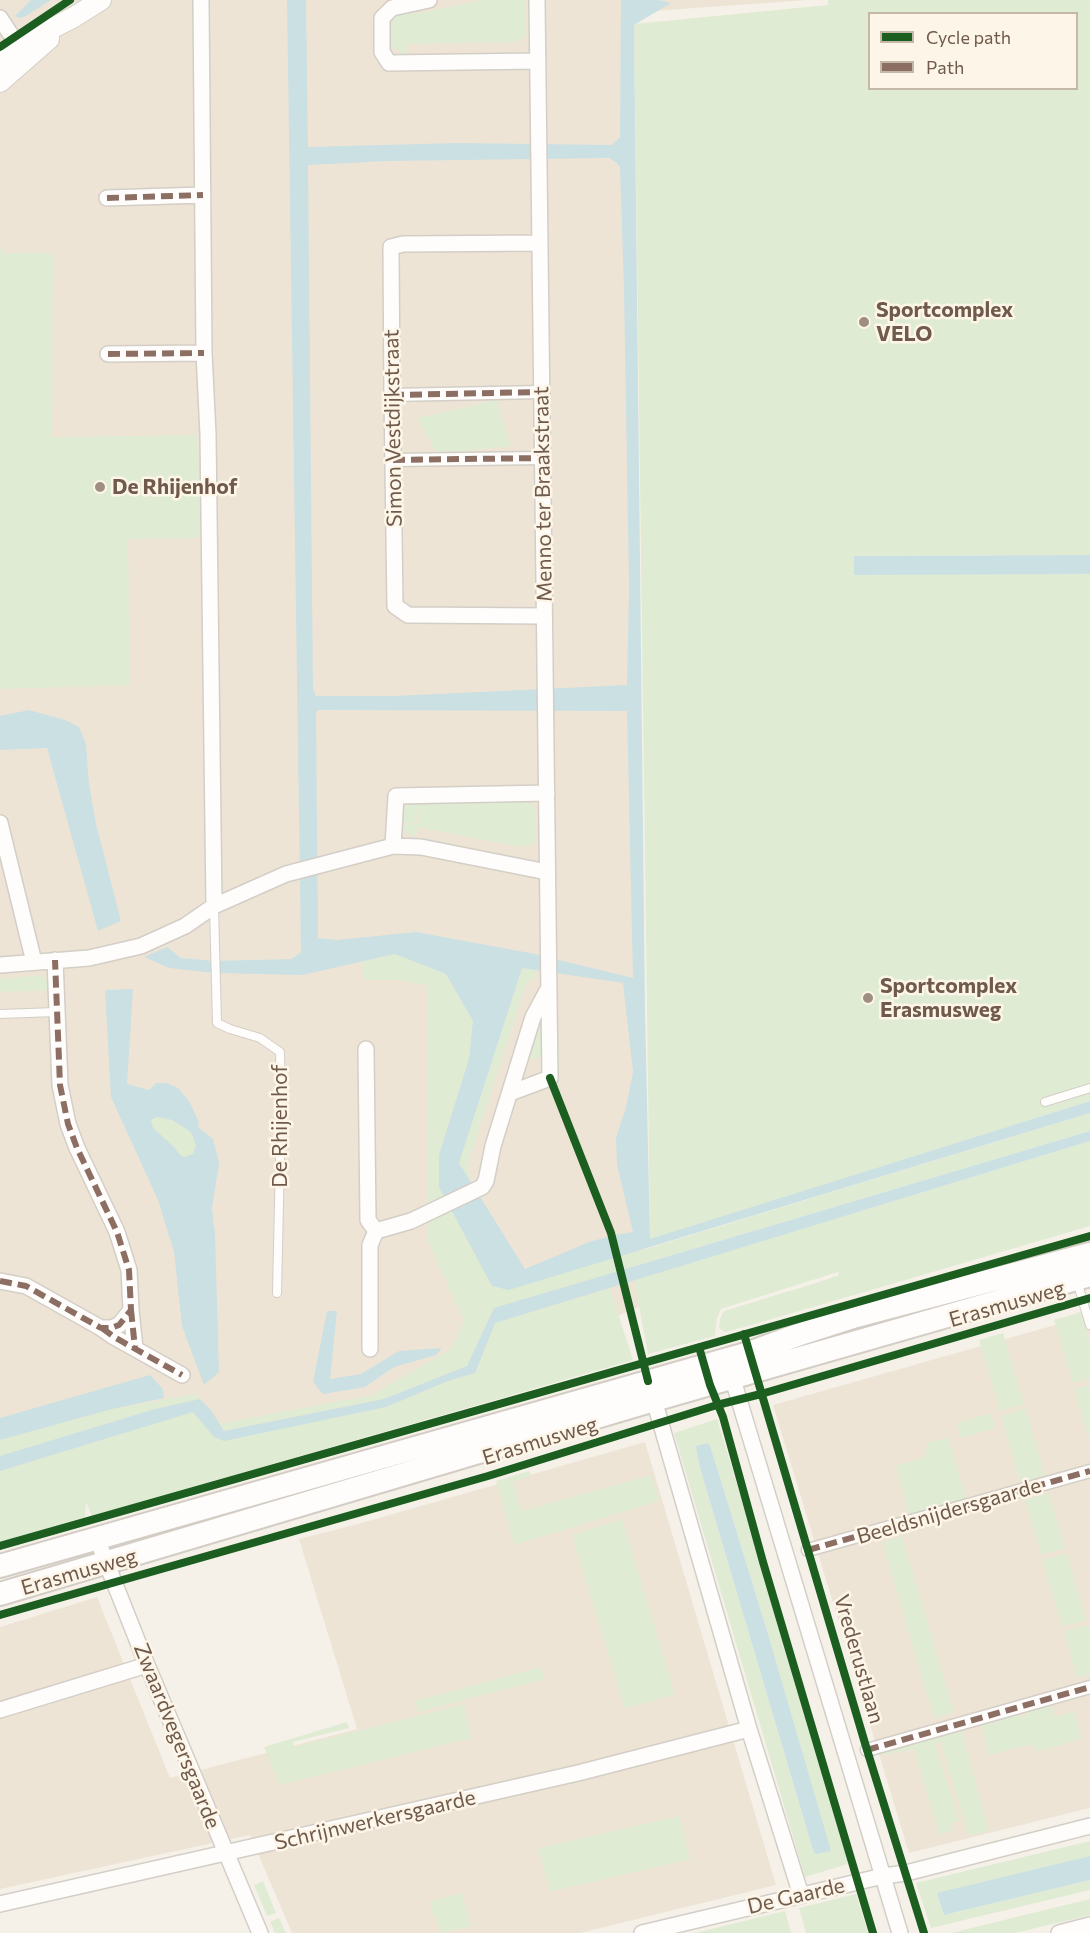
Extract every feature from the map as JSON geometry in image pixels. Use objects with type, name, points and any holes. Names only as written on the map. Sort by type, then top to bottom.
[{"type":"main road","name":"Erasmusweg","points":[[729,1368],[856,1316],[1090,1254]]},
{"type":"main road","name":"Erasmusweg","points":[[0,1594],[108,1564],[729,1368],[1083,1277]]},
{"type":"main road","name":"Erasmusweg","points":[[0,1566],[651,1391]]},
{"type":"street","points":[[0,82],[27,50],[101,0]]},
{"type":"street","name":"De Rhijenhof","points":[[201,0],[204,353],[208,434],[214,906]]},
{"type":"street","points":[[429,0],[392,8],[382,18],[382,52],[389,63],[537,61]]},
{"type":"street","name":"Menno ter Braakstraat","points":[[510,1093],[550,1078],[537,0]]},
{"type":"street","points":[[0,18],[27,50]]},
{"type":"street","points":[[0,59],[27,50]]},
{"type":"street","points":[[107,198],[203,195]]},
{"type":"street","name":"Simon Vestdijkstraat","points":[[540,243],[404,244],[391,247],[392,395],[395,606],[408,615],[544,616]]},
{"type":"street","points":[[108,354],[204,353]]},
{"type":"street","points":[[392,395],[542,392]]},
{"type":"street","points":[[393,460],[542,458]]},
{"type":"street","points":[[393,846],[396,796],[547,793]]},
{"type":"street","points":[[0,823],[34,962]]},
{"type":"street","points":[[0,965],[88,958],[141,946],[185,926],[214,906],[286,874],[393,846],[421,847],[547,872]]},
{"type":"street","points":[[55,960],[60,1085],[68,1124],[117,1232],[129,1270],[135,1348]]},
{"type":"street","name":"Menno ter Braakstraat","points":[[376,1231],[411,1221],[482,1187],[486,1181],[493,1146],[533,1017],[548,985]]},
{"type":"street","points":[[366,1049],[368,1220],[376,1231],[370,1245],[370,1349]]},
{"type":"street","points":[[0,1281],[26,1286],[182,1375]]},
{"type":"street","points":[[101,1328],[119,1325],[131,1310]]},
{"type":"street","name":"Vrederustlaan","points":[[729,1368],[900,1933]]},
{"type":"street","points":[[651,1391],[749,1729],[801,1895]]},
{"type":"street","name":"Beeldsnijdersgaarde","points":[[808,1550],[1090,1472]]},
{"type":"street","name":"Zwaardvegersgaarde","points":[[97,1539],[147,1665],[260,1933]]},
{"type":"street","points":[[0,1710],[147,1665]]},
{"type":"street","points":[[867,1750],[1090,1687]]},
{"type":"street","name":"Schrijnwerkersgaarde","points":[[0,1904],[578,1773],[749,1729]]},
{"type":"street","name":"De Gaarde","points":[[642,1933],[906,1872],[1090,1826]]},
{"type":"street","points":[[1059,1933],[1090,1925]]},
{"type":"lane","name":"De Rhijenhof","points":[[214,906],[217,1023],[260,1038],[280,1052],[277,1293]]},
{"type":"lane","points":[[0,1014],[56,1012]]},
{"type":"lane","points":[[1045,1102],[1090,1088]]},
{"type":"lane","points":[[1083,1277],[1090,1325]]},
{"type":"shaded area","points":[[0,0],[808,0],[625,13],[643,1305],[402,1409],[0,1515]]},
{"type":"shaded area","points":[[31,0],[51,0],[24,17],[15,16]]},
{"type":"shaded area","points":[[287,0],[306,0],[308,147],[456,143],[612,145],[620,137],[621,0],[659,0],[671,3],[634,25],[645,1008],[650,1239],[1090,1101],[1090,1113],[509,1290],[492,1286],[439,1187],[439,1155],[469,1059],[473,1021],[446,974],[395,954],[302,975],[215,973],[169,968],[144,957],[167,947],[181,958],[214,961],[292,959],[301,952]],"holes":[[[609,158],[620,167],[629,588],[627,685],[395,696],[316,696],[313,689],[308,165],[388,161]],[[318,710],[627,711],[633,978],[530,953],[416,932],[337,940],[318,938],[316,714]],[[522,968],[623,983],[633,1072],[626,1107],[616,1138],[617,1165],[633,1232],[589,1242],[525,1269],[459,1163]]]},
{"type":"shaded area","points":[[1090,555],[1090,574],[854,575],[854,556]]},
{"type":"shaded area","points":[[29,710],[65,720],[79,727],[86,744],[89,784],[96,824],[121,921],[98,931],[47,748],[0,750],[0,716]]},
{"type":"shaded area","points":[[133,989],[127,1084],[149,1090],[156,1083],[167,1083],[178,1088],[189,1101],[199,1122],[198,1127],[213,1139],[219,1163],[212,1208],[215,1233],[219,1372],[204,1385],[182,1326],[174,1252],[158,1200],[111,1097],[105,990]],"holes":[[[157,1117],[172,1120],[192,1134],[196,1146],[193,1154],[184,1157],[180,1155],[153,1128],[151,1120]]]},
{"type":"shaded area","points":[[1090,1131],[1090,1141],[495,1323],[475,1373],[448,1381],[386,1407],[224,1441],[214,1437],[193,1412],[0,1471],[0,1456],[155,1409],[200,1399],[211,1410],[224,1431],[384,1399],[467,1366],[494,1308]]},
{"type":"shaded area","points":[[327,1311],[337,1311],[330,1379],[361,1374],[399,1351],[442,1348],[436,1355],[394,1367],[365,1387],[323,1394],[313,1382]]},
{"type":"shaded area","points":[[1090,1315],[1090,1808],[909,1853],[773,1405]]},
{"type":"shaded area","points":[[150,1375],[163,1389],[164,1398],[112,1409],[0,1440],[0,1418]]},
{"type":"shaded area","points":[[645,1442],[776,1885],[580,1933],[292,1933],[250,1835],[0,1889],[0,1627],[97,1597],[170,1778],[357,1729],[299,1539]]},
{"type":"shaded area","points":[[707,1443],[710,1445],[768,1634],[831,1851],[817,1854],[814,1853],[812,1847],[700,1468],[696,1446]]},
{"type":"shaded area","points":[[1090,1856],[1090,1880],[944,1915],[937,1893]]},
{"type":"green space","points":[[484,0],[525,0],[523,39],[512,42],[407,44],[407,54],[404,55],[389,44],[389,25],[396,16],[404,11],[412,10],[414,14]]},
{"type":"green space","name":"Sportcomplex VELO","points":[[828,0],[1090,0],[1090,555],[855,556],[854,574],[1090,574],[1090,1101],[650,1240],[634,24],[828,5]]},
{"type":"green space","name":"De Rhijenhof","points":[[0,247],[4,253],[53,253],[52,437],[198,435],[200,536],[197,538],[128,539],[130,685],[0,689]]},
{"type":"green space","points":[[497,400],[501,413],[499,417],[502,417],[511,446],[437,454],[417,418]]},
{"type":"green space","points":[[405,802],[526,802],[535,809],[535,839],[533,844],[521,847],[418,827],[415,838],[405,832],[402,825],[420,824],[420,807],[418,808],[418,823],[402,823],[402,807]]},
{"type":"green space","points":[[395,954],[446,974],[473,1020],[469,1059],[439,1155],[491,1286],[649,1248],[1090,1113],[1090,1131],[494,1308],[467,1366],[384,1399],[223,1431],[218,1424],[371,1395],[451,1349],[464,1321],[427,1239],[428,985],[398,980],[364,980],[362,961]]},
{"type":"green space","points":[[522,967],[537,970],[533,981],[528,981],[523,994],[469,1160],[470,1182],[459,1163]]},
{"type":"green space","points":[[43,975],[50,983],[51,990],[0,992],[0,979]]},
{"type":"green space","points":[[542,1019],[542,1056],[529,1060],[540,1021]]},
{"type":"green space","points":[[157,1117],[172,1120],[192,1134],[196,1146],[193,1154],[184,1157],[180,1155],[153,1128],[151,1120]]},
{"type":"green space","points":[[1090,1141],[1090,1226],[748,1326],[725,1332],[719,1328],[724,1311],[819,1282],[839,1275],[838,1272],[721,1309],[717,1318],[715,1336],[648,1354],[634,1280]]},
{"type":"green space","points":[[610,1288],[633,1360],[92,1516],[86,1502],[85,1517],[0,1542],[0,1471],[193,1412],[214,1437],[386,1407],[448,1381],[475,1373],[495,1323]]},
{"type":"green space","points":[[1081,1312],[1090,1343],[1090,1378],[1073,1383],[1054,1320]]},
{"type":"green space","points":[[1003,1333],[1024,1404],[1000,1411],[979,1340]]},
{"type":"green space","points":[[1090,1385],[1090,1444],[1074,1389]]},
{"type":"green space","points":[[195,1394],[200,1399],[155,1409],[0,1456],[0,1440],[112,1409]]},
{"type":"green space","points":[[1026,1408],[1045,1476],[1020,1483],[1001,1416]]},
{"type":"green space","points":[[991,1413],[995,1428],[961,1438],[957,1423]]},
{"type":"green space","points":[[717,1419],[822,1763],[848,1864],[805,1877],[674,1433]],"holes":[[[707,1443],[710,1445],[768,1634],[830,1851],[814,1853],[812,1847],[700,1468]]]},
{"type":"green space","points":[[948,1437],[967,1499],[909,1515],[896,1466],[924,1457],[928,1443]]},
{"type":"green space","points":[[529,1471],[531,1476],[513,1482],[522,1511],[651,1475],[659,1501],[514,1545],[496,1481]]},
{"type":"green space","points":[[1049,1493],[1065,1548],[1041,1555],[1025,1500]]},
{"type":"green space","points":[[622,1519],[675,1694],[625,1709],[572,1535]]},
{"type":"green space","points":[[902,1536],[954,1712],[934,1718],[882,1542]]},
{"type":"green space","points":[[1067,1553],[1086,1620],[1062,1627],[1042,1560]]},
{"type":"green space","points":[[1088,1625],[1090,1674],[1077,1678],[1064,1631]]},
{"type":"green space","points":[[541,1667],[544,1679],[418,1712],[415,1701]]},
{"type":"green space","points":[[464,1704],[472,1738],[279,1785],[264,1747],[347,1722],[349,1728],[293,1742],[294,1747]]},
{"type":"green space","points":[[1051,1705],[1055,1717],[1074,1711],[1082,1739],[1035,1752],[1034,1746],[1028,1745],[989,1755],[980,1721],[1019,1712],[1021,1717],[1026,1716],[1025,1711]]},
{"type":"green space","points":[[961,1728],[989,1831],[969,1836],[940,1741],[935,1743],[959,1821],[950,1823],[952,1831],[939,1834],[914,1749],[883,1755],[881,1751]]},
{"type":"green space","points":[[679,1816],[690,1859],[550,1892],[538,1848]]},
{"type":"green space","points":[[1090,1841],[1090,1856],[938,1894],[944,1915],[1090,1880],[1090,1890],[931,1928],[916,1883]]},
{"type":"green space","points":[[263,1881],[276,1913],[267,1916],[254,1885]]},
{"type":"green space","points":[[462,1893],[471,1926],[442,1933],[429,1902]]},
{"type":"green space","points":[[856,1894],[868,1933],[806,1933],[799,1908]]},
{"type":"green space","points":[[1090,1899],[1090,1915],[1015,1933],[951,1933]]},
{"type":"green space","points":[[785,1911],[791,1933],[695,1933]]},
{"type":"green space","points":[[279,1918],[286,1933],[275,1933],[270,1922]]},
{"type":"marked path","points":[[107,198],[203,195]]},
{"type":"marked path","points":[[108,354],[204,353]]},
{"type":"marked path","points":[[392,395],[542,392]]},
{"type":"marked path","points":[[393,460],[542,458]]},
{"type":"marked path","points":[[0,1281],[26,1286],[101,1328],[119,1325],[131,1310],[129,1270],[117,1232],[68,1124],[60,1085],[55,960]]},
{"type":"marked path","points":[[131,1310],[135,1348]]},
{"type":"marked path","points":[[102,1328],[182,1375]]},
{"type":"marked path","points":[[808,1550],[1090,1471]]},
{"type":"marked path","points":[[867,1750],[1090,1687]]},
{"type":"cycle path","points":[[0,47],[70,0]]},
{"type":"cycle path","points":[[550,1078],[611,1233],[648,1381]]},
{"type":"cycle path","points":[[0,1546],[1090,1236]]},
{"type":"cycle path","points":[[0,1615],[488,1476],[717,1405],[1090,1298]]},
{"type":"cycle path","points":[[744,1334],[867,1750],[924,1933]]},
{"type":"cycle path","points":[[699,1347],[710,1385],[723,1417],[763,1562],[873,1933]]},
{"type":"place","name":"Sportcomplex VELO","points":[[864,322]]},
{"type":"place","name":"De Rhijenhof","points":[[100,487]]},
{"type":"place","name":"Sportcomplex Erasmusweg","points":[[868,998]]}]
